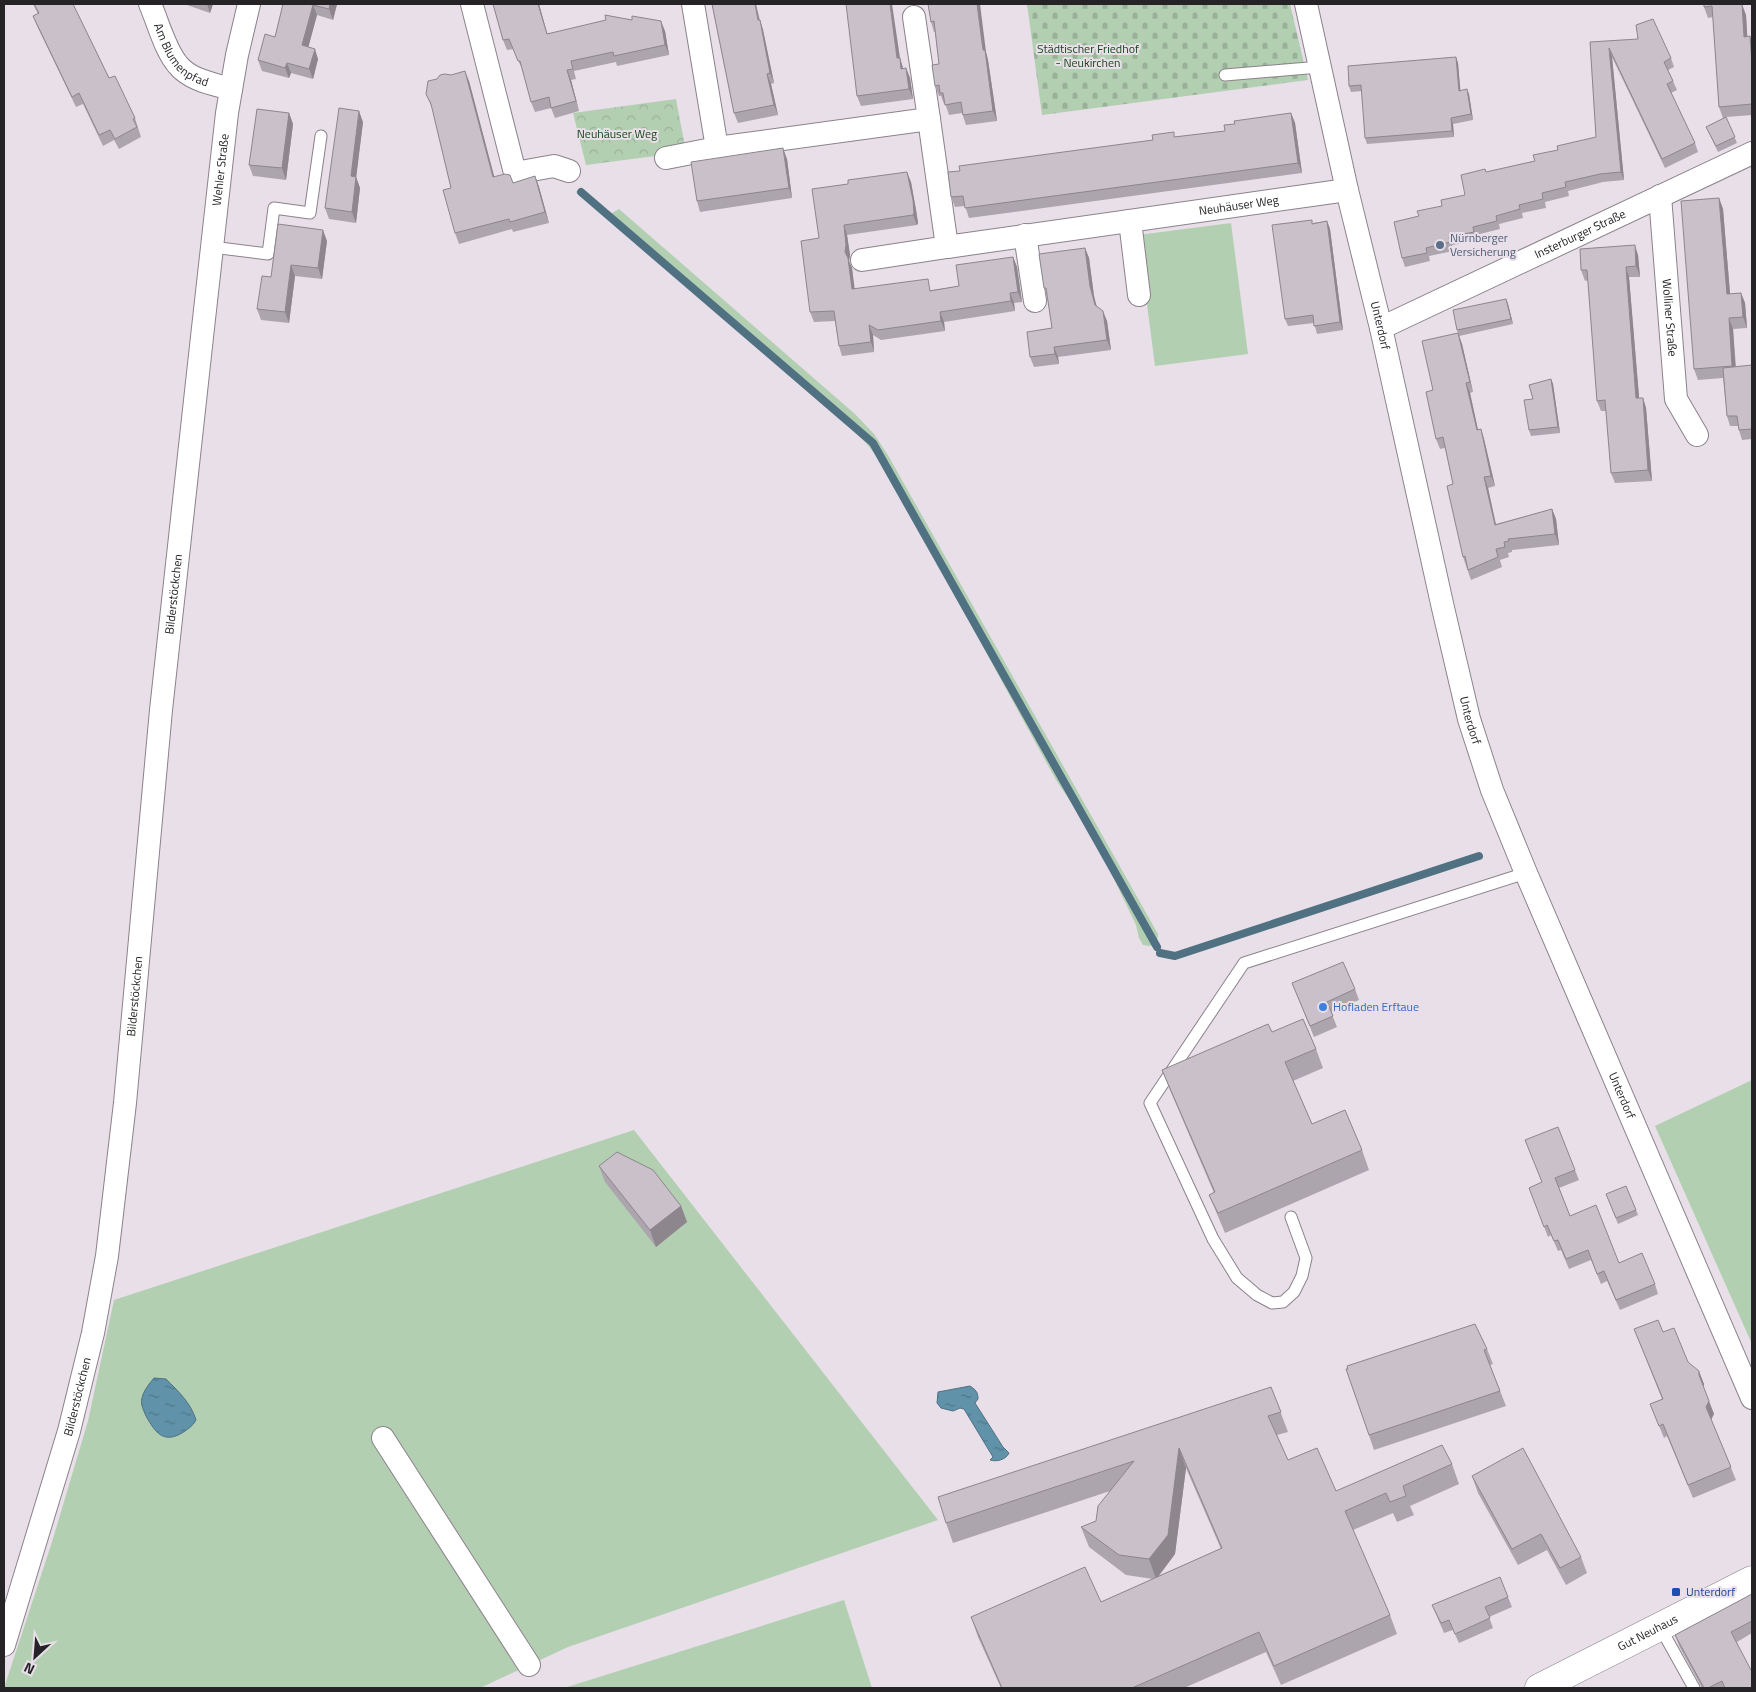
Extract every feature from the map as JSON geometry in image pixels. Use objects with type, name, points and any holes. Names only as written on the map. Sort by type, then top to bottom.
[{"type":"main road","name":"Gut Neuhaus","points":[[1542,1687],[1752,1580]]},
{"type":"street","name":"Am Blumenpfad","points":[[150,4],[169,51],[178,65],[198,79],[231,89]]},
{"type":"street","name":"Wehler Straße","points":[[202,337],[231,89],[249,4]]},
{"type":"street","points":[[472,4],[516,173],[554,166],[569,171]]},
{"type":"street","points":[[693,4],[717,148]]},
{"type":"street","name":"Unterdorf","points":[[1306,4],[1443,608],[1470,719],[1492,790],[1752,1398]]},
{"type":"street","points":[[914,18],[947,246]]},
{"type":"street","points":[[666,158],[717,148],[928,119]]},
{"type":"street","name":"Insterburger Straße","points":[[1381,328],[1752,153]]},
{"type":"street","name":"Neuhäuser Weg","points":[[862,260],[947,246],[1347,190]]},
{"type":"street","name":"Wolliner Straße","points":[[1660,196],[1676,400],[1697,435]]},
{"type":"street","points":[[1130,221],[1139,295]]},
{"type":"street","points":[[1025,235],[1035,302]]},
{"type":"street","name":"Bilderstöckchen","points":[[4,1641],[69,1431],[93,1333],[108,1256],[125,1103],[161,710],[202,337]]},
{"type":"street","points":[[383,1438],[529,1665]]},
{"type":"lane","points":[[1225,75],[1320,67]]},
{"type":"lane","points":[[212,247],[268,254],[274,208],[310,213],[321,136]]},
{"type":"lane","points":[[1291,1217],[1306,1258],[1302,1276],[1294,1292],[1283,1302],[1272,1303],[1256,1295],[1237,1278],[1213,1239],[1150,1103],[1206,1018],[1244,963],[1526,873]]},
{"type":"lane","points":[[1660,1628],[1694,1688]]},
{"type":"green space","name":"Städtischer Friedhof - Neukirchen","points":[[1027,4],[1290,4],[1308,80],[1042,115]]},
{"type":"green space","name":"Neuhäuser Weg","points":[[676,99],[686,152],[586,165],[573,113]]},
{"type":"green space","points":[[619,209],[855,414],[874,434],[889,457],[1158,934],[1157,944],[1143,945],[1136,925],[1101,852],[1085,823],[1056,780],[882,463],[846,423],[607,216]]},
{"type":"green space","points":[[1231,223],[1248,354],[1155,366],[1138,235]]},
{"type":"green space","points":[[1752,1080],[1752,1344],[1655,1126]]},
{"type":"green space","points":[[634,1130],[938,1520],[568,1647],[480,1688],[4,1688],[52,1542],[88,1421],[114,1300]]},
{"type":"green space","points":[[844,1600],[872,1688],[564,1688]]},
{"type":"water","points":[[154,1378],[166,1379],[191,1408],[196,1420],[184,1432],[170,1437],[160,1435],[146,1416],[142,1403],[143,1395]]},
{"type":"water","points":[[970,1386],[978,1395],[975,1403],[1003,1447],[1009,1453],[1003,1459],[998,1461],[990,1460],[993,1457],[964,1409],[960,1408],[953,1411],[941,1408],[937,1403],[938,1392]]},
{"type":"building","points":[[34,4],[73,4],[109,78],[115,76],[135,118],[133,119],[137,127],[115,139],[110,130],[99,135],[79,93],[72,97],[33,16],[39,13]]},
{"type":"building","points":[[283,4],[330,4],[329,9],[313,5],[302,45],[315,49],[309,69],[287,63],[285,68],[258,60],[265,34],[275,37]]},
{"type":"building","points":[[493,4],[538,4],[547,34],[606,20],[605,15],[632,20],[632,16],[661,21],[665,45],[614,56],[613,52],[571,61],[573,69],[567,70],[576,101],[551,108],[549,97],[531,102],[520,61],[518,61],[509,39],[503,40]]},
{"type":"building","points":[[712,4],[755,4],[770,73],[767,74],[774,105],[734,113]]},
{"type":"building","points":[[846,4],[890,4],[897,58],[900,58],[901,69],[906,68],[909,89],[857,96]]},
{"type":"building","points":[[928,4],[977,4],[993,111],[963,115],[961,102],[945,105],[943,93],[940,93],[939,85],[935,86],[932,65],[939,64],[934,21],[931,22]]},
{"type":"building","points":[[1704,4],[1742,4],[1744,37],[1750,36],[1752,104],[1719,107],[1712,6],[1704,7]]},
{"type":"building","points":[[1653,19],[1671,58],[1664,62],[1673,81],[1667,84],[1695,143],[1662,159],[1609,48],[1621,172],[1600,174],[1565,182],[1566,187],[1542,193],[1543,199],[1519,205],[1520,209],[1496,216],[1497,221],[1473,227],[1474,232],[1449,237],[1450,242],[1426,248],[1427,253],[1402,258],[1394,222],[1419,216],[1417,211],[1442,206],[1441,200],[1465,195],[1461,175],[1485,169],[1486,172],[1535,161],[1533,155],[1558,150],[1557,146],[1596,137],[1590,42],[1638,39],[1636,25]]},
{"type":"building","points":[[1456,57],[1459,91],[1467,89],[1471,114],[1451,118],[1452,131],[1365,138],[1361,85],[1349,86],[1348,66]]},
{"type":"building","points":[[465,71],[493,177],[505,174],[510,175],[513,183],[535,176],[545,212],[510,222],[509,219],[455,233],[443,190],[451,188],[431,104],[426,94],[428,81],[437,79],[440,75],[451,75]]},
{"type":"building","points":[[339,108],[359,111],[351,176],[356,177],[352,212],[325,208]]},
{"type":"building","points":[[257,109],[289,113],[282,168],[249,165]]},
{"type":"building","points":[[1291,113],[1298,163],[965,208],[963,196],[951,197],[948,172],[960,171],[959,166],[1153,140],[1152,135],[1174,132],[1174,137],[1225,131],[1224,125],[1235,124],[1234,121]]},
{"type":"building","points":[[1726,117],[1735,137],[1716,146],[1706,127]]},
{"type":"building","points":[[783,148],[789,188],[697,201],[691,162]]},
{"type":"building","points":[[907,172],[913,200],[913,215],[844,225],[845,252],[848,258],[852,289],[928,279],[930,291],[959,286],[956,265],[1013,257],[1018,292],[1010,293],[1011,301],[940,312],[941,321],[878,330],[869,325],[871,342],[839,346],[834,311],[810,312],[801,241],[819,238],[812,189],[848,184],[848,180]]},
{"type":"building","points":[[1719,198],[1727,294],[1741,293],[1743,317],[1729,318],[1732,366],[1694,369],[1681,201]]},
{"type":"building","points":[[1312,220],[1312,224],[1327,221],[1340,322],[1314,326],[1313,315],[1285,319],[1272,225]]},
{"type":"building","points":[[278,224],[323,230],[318,268],[291,265],[285,312],[257,309],[262,276],[271,277]]},
{"type":"building","points":[[1635,245],[1636,266],[1626,267],[1636,398],[1643,398],[1648,470],[1611,473],[1605,400],[1597,401],[1587,270],[1581,270],[1580,249]]},
{"type":"building","points":[[1085,248],[1090,286],[1095,305],[1103,311],[1107,340],[1054,347],[1055,354],[1030,357],[1027,332],[1052,328],[1039,254]]},
{"type":"building","points":[[1506,299],[1511,319],[1457,330],[1453,310]]},
{"type":"building","points":[[1458,333],[1470,382],[1466,383],[1477,430],[1481,429],[1491,476],[1484,477],[1495,525],[1552,509],[1555,534],[1508,539],[1509,541],[1504,542],[1505,547],[1496,549],[1498,557],[1468,570],[1465,556],[1463,557],[1447,486],[1453,484],[1443,437],[1436,439],[1426,392],[1433,390],[1422,341]]},
{"type":"building","points":[[1752,365],[1752,429],[1739,430],[1737,416],[1727,416],[1723,368]]},
{"type":"building","points":[[1551,379],[1558,427],[1529,430],[1524,400],[1533,399],[1529,385]]},
{"type":"building","name":"Hofladen Erftaue","points":[[1343,962],[1355,989],[1327,1002],[1333,1016],[1310,1026],[1292,983]]},
{"type":"building","points":[[1303,1019],[1316,1049],[1285,1062],[1312,1124],[1345,1110],[1362,1150],[1218,1213],[1209,1195],[1215,1192],[1162,1070],[1268,1024],[1272,1032]]},
{"type":"building","points":[[1558,1127],[1575,1170],[1555,1178],[1570,1216],[1596,1205],[1619,1263],[1642,1253],[1655,1284],[1616,1300],[1604,1271],[1597,1274],[1588,1250],[1566,1259],[1558,1240],[1554,1241],[1547,1225],[1544,1227],[1529,1188],[1542,1182],[1525,1140]]},
{"type":"building","points":[[617,1152],[653,1170],[681,1206],[650,1230],[599,1166]]},
{"type":"building","points":[[1626,1186],[1636,1210],[1616,1218],[1606,1194]]},
{"type":"building","points":[[1658,1320],[1663,1332],[1674,1328],[1688,1362],[1699,1371],[1709,1401],[1706,1407],[1731,1467],[1688,1485],[1663,1424],[1659,1426],[1650,1404],[1663,1399],[1634,1329]]},
{"type":"building","points":[[1475,1324],[1487,1349],[1484,1350],[1500,1391],[1369,1435],[1346,1369],[1348,1369],[1347,1366]]},
{"type":"building","points":[[1271,1387],[1281,1412],[1268,1416],[1288,1460],[1317,1448],[1336,1491],[1442,1445],[1452,1464],[1403,1486],[1406,1496],[1390,1502],[1386,1493],[1345,1511],[1390,1615],[1274,1666],[1259,1632],[1132,1688],[1002,1688],[971,1617],[1085,1567],[1101,1602],[1222,1548],[1179,1448],[1168,1535],[1149,1559],[1119,1555],[1081,1527],[1096,1521],[1098,1506],[1134,1461],[946,1523],[938,1497]]},
{"type":"building","points":[[1523,1448],[1581,1557],[1560,1568],[1541,1534],[1512,1549],[1472,1476]]},
{"type":"building","points":[[1500,1577],[1508,1597],[1485,1607],[1490,1618],[1455,1634],[1449,1620],[1441,1623],[1432,1605]]},
{"type":"building","points":[[1752,1594],[1752,1621],[1731,1632],[1752,1669],[1752,1688],[1725,1688],[1722,1681],[1704,1688],[1675,1635]]},
{"type":"waterway","points":[[581,192],[873,443],[1157,947]]},
{"type":"waterway","points":[[1160,953],[1175,956],[1479,856]]},
{"type":"place","name":"Nürnberger Versicherung","points":[[1440,245]]},
{"type":"place","name":"Hofladen Erftaue","points":[[1323,1007]]},
{"type":"place","name":"Unterdorf","points":[[1676,1592]]}]
